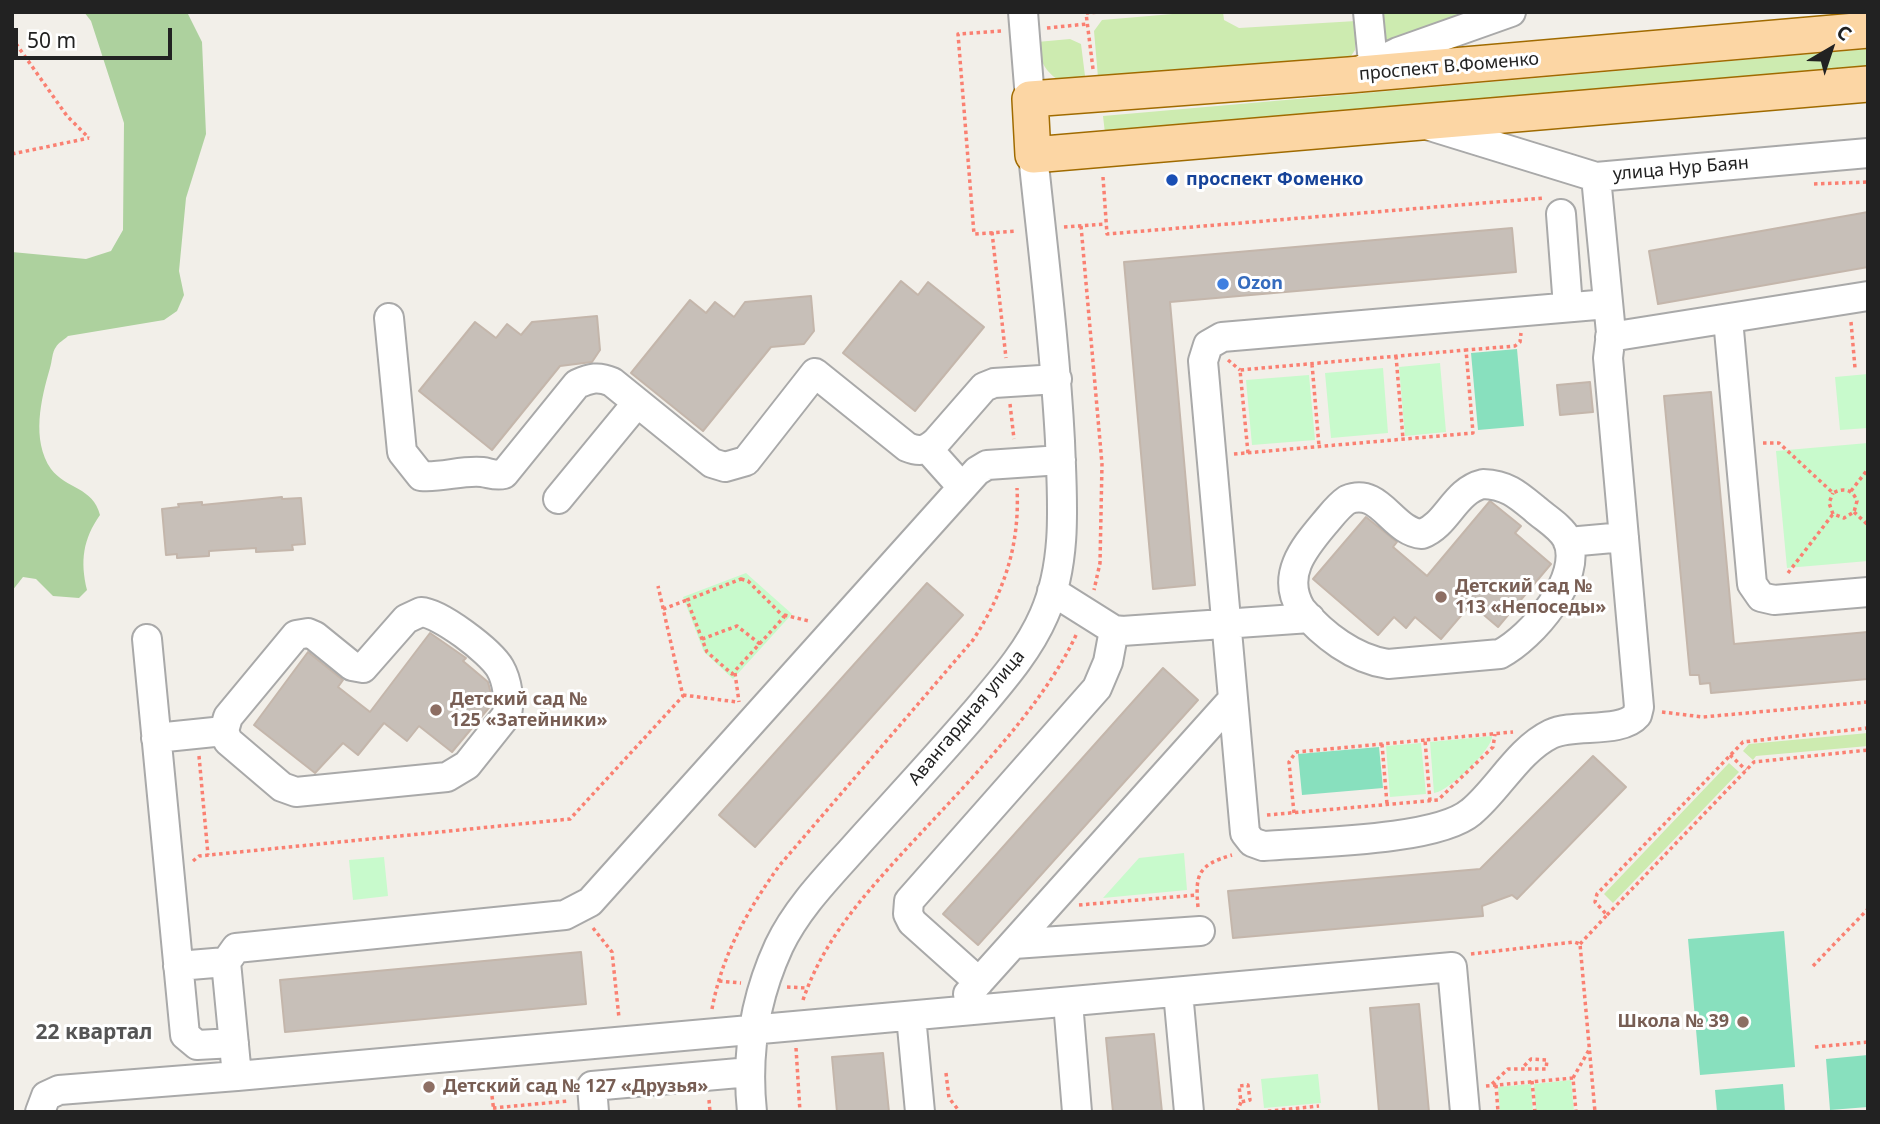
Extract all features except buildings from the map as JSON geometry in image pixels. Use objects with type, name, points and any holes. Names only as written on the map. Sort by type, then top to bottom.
[{"type":"main road","name":"проспект В.Фоменко","points":[[1030,99],[1868,30]]},
{"type":"main road","points":[[1030,99],[1033,155],[1868,84]]},
{"type":"street","points":[[1368,12],[1366,71],[1511,12]]},
{"type":"street","points":[[1024,21],[1030,99]]},
{"type":"street","name":"улица Нур Баян","points":[[1418,122],[1597,177],[1868,153]]},
{"type":"street","name":"Авангардная улица","points":[[752,1112],[750,1072],[753,1030],[760,997],[780,945],[810,897],[1008,673],[1045,614],[1052,591],[1060,557],[1061,460],[1057,379],[1033,155]]},
{"type":"street","points":[[1597,177],[1611,337],[1608,358],[1639,707],[1630,722],[1569,729],[1548,736],[1472,811],[1450,826],[1433,831],[1263,846],[1248,838],[1202,361],[1205,351],[1214,340],[1608,303]]},
{"type":"street","points":[[1559,205],[1568,307]]},
{"type":"street","points":[[1611,337],[1858,298]]},
{"type":"street","points":[[389,318],[401,453],[421,475],[482,472],[494,476],[504,474],[577,384],[589,378],[601,377],[612,382],[712,463],[736,466],[746,461],[815,373],[907,447],[915,450],[928,449],[979,391],[989,384],[1057,379]]},
{"type":"street","points":[[1728,319],[1752,584],[1757,593],[1768,599],[1868,592]]},
{"type":"street","points":[[558,499],[637,403]]},
{"type":"street","points":[[928,449],[962,487]]},
{"type":"street","points":[[237,1076],[226,962],[232,951],[242,946],[553,916],[577,911],[590,902],[747,710],[983,467],[1061,460]]},
{"type":"street","points":[[1483,484],[1499,484],[1510,488],[1552,524],[1568,542],[1567,575],[1561,592],[1523,638],[1500,654],[1388,664],[1375,662],[1352,653],[1310,618],[1296,599],[1295,563],[1342,504],[1353,497],[1373,500],[1409,531],[1422,534],[1429,532],[1463,492],[1483,484]]},
{"type":"street","points":[[1568,542],[1624,537]]},
{"type":"street","points":[[1052,591],[1114,629],[1131,632],[1310,618]]},
{"type":"street","points":[[156,738],[211,733],[233,747],[282,787],[296,792],[309,791],[455,775],[502,722],[509,705],[502,671],[494,661],[439,616],[421,612],[406,619],[363,668],[352,666],[315,636],[308,633],[296,635],[228,717],[211,733]]},
{"type":"street","points":[[979,982],[912,922],[909,901],[1097,688],[1108,662],[1114,629]]},
{"type":"street","points":[[147,639],[178,966],[188,1040],[197,1045],[234,1043]]},
{"type":"street","points":[[952,1012],[1233,699]]},
{"type":"street","points":[[1014,944],[1200,931]]},
{"type":"street","points":[[178,966],[226,962]]},
{"type":"street","points":[[40,1112],[46,1096],[58,1090],[1452,967],[1479,1092]]},
{"type":"street","points":[[1178,992],[1189,1112]]},
{"type":"street","points":[[1068,1002],[1077,1112]]},
{"type":"street","points":[[911,1016],[920,1112]]},
{"type":"street","points":[[594,1105],[592,1086],[750,1072]]},
{"type":"path","points":[[1094,80],[1086,13],[1098,12]]},
{"type":"path","points":[[1024,230],[974,233],[958,34],[1024,21],[1087,24]]},
{"type":"path","points":[[12,38],[67,116],[89,138],[12,154]]},
{"type":"path","points":[[1102,168],[1107,234],[1559,205]]},
{"type":"path","points":[[1800,185],[1868,182]]},
{"type":"path","points":[[1055,228],[1106,224]]},
{"type":"path","points":[[709,1032],[725,960],[754,901],[779,866],[973,640],[995,607],[1015,542],[1018,510],[1016,463],[992,232]]},
{"type":"path","points":[[1855,369],[1858,298]]},
{"type":"path","points":[[1248,453],[1240,370],[1518,344],[1521,338],[1519,311]]},
{"type":"path","points":[[1211,456],[1474,433],[1466,350]]},
{"type":"path","points":[[1396,356],[1403,439]]},
{"type":"path","points":[[1312,364],[1320,446]]},
{"type":"path","points":[[1740,445],[1779,443],[1833,493]]},
{"type":"path","points":[[1851,491],[1868,469]]},
{"type":"path","points":[[1845,489],[1851,491],[1857,501],[1854,512],[1844,518],[1833,514],[1829,503],[1833,493],[1845,489]]},
{"type":"path","points":[[1854,512],[1868,525]]},
{"type":"path","points":[[1768,599],[1833,514]]},
{"type":"path","points":[[663,609],[687,600],[746,580],[784,615],[735,673],[729,673],[710,656],[687,600]]},
{"type":"path","points":[[702,639],[737,626],[760,644]]},
{"type":"path","points":[[735,673],[747,710]]},
{"type":"path","points":[[683,695],[747,710]]},
{"type":"path","points":[[1639,707],[1703,717],[1868,702]]},
{"type":"path","points":[[1607,915],[1595,902],[1597,894],[1743,742],[1868,728]]},
{"type":"path","points":[[1294,813],[1289,762],[1293,754],[1520,732]]},
{"type":"path","points":[[208,855],[211,733]]},
{"type":"path","points":[[1244,817],[1441,798],[1493,747],[1495,734]]},
{"type":"path","points":[[1425,740],[1433,831]]},
{"type":"path","points":[[1382,744],[1387,804]]},
{"type":"path","points":[[1452,967],[1479,951],[1580,944],[1746,770],[1759,761],[1868,750]]},
{"type":"path","points":[[1730,755],[1746,770]]},
{"type":"path","points":[[1200,931],[1196,880],[1209,864],[1263,846]]},
{"type":"path","points":[[1055,897],[1071,906],[1197,894]]},
{"type":"path","points":[[1813,966],[1868,909]]},
{"type":"path","points":[[577,911],[612,952],[621,1040]]},
{"type":"path","points":[[1580,944],[1595,1112]]},
{"type":"path","points":[[1815,1047],[1868,1042]]},
{"type":"path","points":[[1576,1112],[1573,1078],[1590,1050]]},
{"type":"path","points":[[1479,1092],[1506,1070],[1545,1070],[1547,1061],[1531,1059],[1522,1068]]},
{"type":"path","points":[[946,1073],[949,1098],[960,1112]]},
{"type":"path","points":[[707,1076],[710,1112]]},
{"type":"path","points":[[1479,1092],[1573,1078]]},
{"type":"path","points":[[1532,1082],[1535,1112]]},
{"type":"path","points":[[1237,1112],[1241,1102],[1239,1086],[1248,1085],[1250,1100],[1241,1102]]},
{"type":"path","points":[[1479,1092],[1498,1112]]},
{"type":"path","points":[[492,1096],[494,1110],[594,1105]]},
{"type":"path","points":[[1261,1112],[1319,1106]]},
{"type":"path","points":[[977,1112],[997,1112]]},
{"type":"green space","points":[[84,12],[187,12],[202,42],[206,134],[186,198],[179,271],[184,295],[177,311],[164,320],[68,336],[53,354],[41,406],[41,445],[51,469],[57,476],[92,499],[100,515],[84,551],[87,590],[79,598],[53,596],[36,579],[23,577],[12,591],[12,252],[86,259],[111,251],[123,230],[124,123],[91,21]]},
{"type":"green space","points":[[1223,12],[1224,20],[1239,28],[1356,21],[1355,50],[1347,62],[1099,89],[1094,31],[1102,20]]},
{"type":"green space","points":[[1374,12],[1492,12],[1390,43],[1384,41]]},
{"type":"green space","points":[[1070,39],[1081,44],[1087,92],[1053,76],[1042,62],[1039,53],[1037,42]]},
{"type":"green space","points":[[1868,49],[1868,76],[1106,142],[1103,116]]},
{"type":"green space","points":[[1517,349],[1524,426],[1478,430],[1471,353]]},
{"type":"green space","points":[[1440,363],[1446,432],[1405,436],[1399,367]]},
{"type":"green space","points":[[1383,368],[1388,433],[1331,438],[1325,373]]},
{"type":"green space","points":[[1868,374],[1868,428],[1840,430],[1835,377]]},
{"type":"green space","points":[[1309,375],[1315,440],[1252,445],[1246,380]]},
{"type":"green space","points":[[1868,443],[1868,561],[1787,568],[1776,451]]},
{"type":"green space","points":[[746,573],[792,614],[733,679],[704,652],[683,597]]},
{"type":"green space","points":[[1868,733],[1868,746],[1756,756],[1753,760],[1743,751],[1749,744]]},
{"type":"green space","points":[[1492,736],[1485,750],[1469,769],[1449,786],[1434,793],[1430,742]]},
{"type":"green space","points":[[1421,743],[1426,794],[1390,797],[1386,746]]},
{"type":"green space","points":[[1379,747],[1383,788],[1302,795],[1298,754]]},
{"type":"green space","points":[[1729,763],[1739,772],[1613,903],[1604,894]]},
{"type":"green space","points":[[1184,853],[1187,890],[1103,898],[1139,858]]},
{"type":"green space","points":[[384,857],[388,896],[353,900],[349,860]]},
{"type":"green space","points":[[1784,931],[1795,1067],[1700,1075],[1688,939]]},
{"type":"green space","points":[[1868,1055],[1868,1107],[1830,1110],[1826,1059]]},
{"type":"green space","points":[[1318,1074],[1321,1103],[1264,1108],[1261,1079]]},
{"type":"green space","points":[[1571,1080],[1574,1112],[1536,1112],[1534,1084]]},
{"type":"green space","points":[[1531,1084],[1533,1112],[1500,1112],[1498,1087]]},
{"type":"green space","points":[[1783,1084],[1785,1112],[1717,1112],[1715,1090]]},
{"type":"place","name":"проспект Фоменко","points":[[1172,180]]},
{"type":"place","name":"Ozon","points":[[1223,284]]},
{"type":"place","name":"Детский сад № 113 «Непоседы»","points":[[1441,597]]},
{"type":"place","name":"Детский сад № 125 «Затейники»","points":[[436,710]]},
{"type":"place","name":"Школа № 39","points":[[1743,1022]]},
{"type":"place","name":"Детский сад № 127 «Друзья»","points":[[429,1087]]},
{"type":"district","name":"22 квартал","points":[[94,1033]]}]
